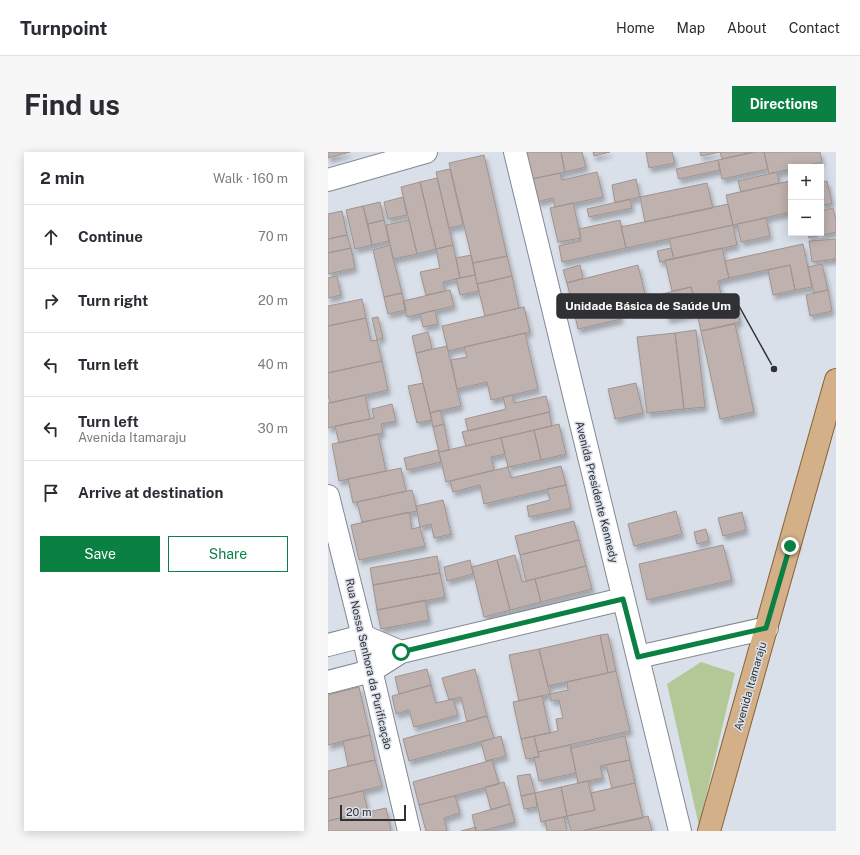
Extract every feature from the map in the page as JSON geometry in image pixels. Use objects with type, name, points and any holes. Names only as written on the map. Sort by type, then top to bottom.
[{"type":"main road","name":"Avenida Itamaraju","points":[[709,831],[836,380]]},
{"type":"street","points":[[328,180],[426,152]]},
{"type":"street","name":"Avenida Presidente Kennedy","points":[[515,152],[680,831]]},
{"type":"street","name":"Rua Nossa Senhora da Purificação","points":[[328,496],[409,831]]},
{"type":"street","points":[[328,682],[371,671],[401,652],[623,599]]},
{"type":"street","points":[[638,657],[766,628]]},
{"type":"street","points":[[328,645],[363,636],[401,652]]},
{"type":"green space","points":[[701,662],[735,673],[699,826],[667,684]]},
{"type":"building","points":[[328,152],[350,152],[328,158]]},
{"type":"building","points":[[526,152],[561,152],[565,172],[532,179]]},
{"type":"building","points":[[561,152],[582,152],[586,167],[565,172]]},
{"type":"building","points":[[593,152],[610,152],[594,156]]},
{"type":"building","points":[[646,152],[672,152],[675,163],[649,168]]},
{"type":"building","points":[[700,152],[720,152],[701,156]]},
{"type":"building","points":[[720,152],[754,152],[722,159]]},
{"type":"building","points":[[754,152],[764,152],[768,169],[722,179],[718,160]]},
{"type":"building","points":[[764,152],[820,152],[822,162],[814,164],[788,164],[788,170],[769,174]]},
{"type":"building","points":[[484,155],[507,256],[473,263],[449,163]]},
{"type":"building","points":[[718,160],[720,170],[679,179],[676,169]]},
{"type":"building","points":[[450,169],[463,225],[449,228],[436,172]]},
{"type":"building","points":[[597,172],[603,197],[555,207],[553,198],[537,202],[532,179],[560,173],[562,180]]},
{"type":"building","points":[[777,172],[779,183],[741,192],[738,181]]},
{"type":"building","points":[[437,178],[453,245],[436,249],[420,182]]},
{"type":"building","points":[[636,179],[640,197],[615,203],[612,185]]},
{"type":"building","points":[[788,181],[788,213],[733,225],[726,195]]},
{"type":"building","points":[[827,181],[832,203],[824,205],[824,200],[824,182]]},
{"type":"building","points":[[420,182],[436,249],[417,254],[401,187]]},
{"type":"building","points":[[707,183],[713,208],[645,222],[640,197]]},
{"type":"building","points":[[403,197],[407,215],[388,219],[384,202]]},
{"type":"building","points":[[630,199],[632,208],[589,217],[587,209]]},
{"type":"building","points":[[380,202],[384,220],[368,224],[363,206]]},
{"type":"building","points":[[573,203],[581,238],[558,242],[550,208]]},
{"type":"building","points":[[728,204],[733,225],[626,248],[621,227]]},
{"type":"building","points":[[363,206],[372,245],[355,249],[346,210]]},
{"type":"building","points":[[833,208],[836,221],[836,232],[824,235],[824,210]]},
{"type":"building","points":[[342,211],[347,235],[328,239],[328,214]]},
{"type":"building","points":[[766,218],[770,236],[741,242],[737,224]]},
{"type":"building","points":[[384,220],[389,241],[372,245],[368,224]]},
{"type":"building","points":[[409,220],[417,254],[393,259],[386,225]]},
{"type":"building","points":[[620,220],[626,248],[562,262],[559,246],[581,241],[579,229]]},
{"type":"building","points":[[733,225],[737,245],[674,259],[669,239]]},
{"type":"building","points":[[347,235],[351,248],[328,253],[328,239]]},
{"type":"building","points":[[836,239],[836,259],[812,262],[809,241]]},
{"type":"building","points":[[803,244],[812,287],[795,290],[790,265],[729,278],[725,261]]},
{"type":"building","points":[[390,245],[402,293],[384,297],[373,250]]},
{"type":"building","points":[[453,245],[460,278],[443,282],[445,291],[426,295],[420,272],[440,268],[436,249]]},
{"type":"building","points":[[351,248],[355,268],[328,274],[328,253]]},
{"type":"building","points":[[671,248],[674,259],[660,262],[657,251]]},
{"type":"building","points":[[722,248],[729,278],[718,281],[724,306],[697,313],[691,287],[672,291],[665,260]]},
{"type":"building","points":[[471,255],[475,275],[460,278],[456,258]]},
{"type":"building","points":[[507,256],[512,276],[477,284],[473,263]]},
{"type":"building","points":[[822,264],[828,290],[814,293],[808,267]]},
{"type":"building","points":[[580,265],[583,278],[567,283],[563,270]]},
{"type":"building","points":[[638,265],[646,298],[575,316],[567,283]]},
{"type":"building","points":[[790,265],[795,290],[773,295],[768,270]]},
{"type":"building","points":[[475,275],[479,291],[460,295],[456,279]]},
{"type":"building","points":[[337,276],[341,295],[328,298],[328,278]]},
{"type":"building","points":[[512,276],[519,308],[485,316],[477,284]]},
{"type":"building","points":[[691,287],[697,313],[668,319],[662,294]]},
{"type":"building","points":[[450,290],[454,306],[407,317],[403,301]]},
{"type":"building","points":[[828,290],[832,311],[810,316],[806,295]]},
{"type":"building","points":[[402,293],[406,310],[388,314],[384,297]]},
{"type":"building","points":[[362,299],[366,318],[328,326],[328,306]]},
{"type":"building","points":[[736,304],[740,322],[701,331],[697,313]]},
{"type":"building","points":[[617,305],[621,319],[578,329],[575,316]]},
{"type":"building","points":[[524,307],[530,332],[448,351],[442,326]]},
{"type":"building","points":[[435,310],[438,324],[423,327],[420,314]]},
{"type":"building","points":[[378,317],[383,338],[377,340],[372,318]]},
{"type":"building","points":[[366,318],[371,341],[377,340],[382,361],[328,373],[328,326]]},
{"type":"building","points":[[735,324],[754,412],[720,419],[701,331]]},
{"type":"building","points":[[696,330],[705,407],[684,409],[675,333]]},
{"type":"building","points":[[428,332],[432,349],[416,353],[412,336]]},
{"type":"building","points":[[525,333],[538,389],[491,400],[487,382],[457,389],[451,360],[467,357],[464,347]]},
{"type":"building","points":[[675,333],[684,409],[647,413],[637,337]]},
{"type":"building","points":[[447,346],[461,406],[430,413],[416,353]]},
{"type":"building","points":[[382,361],[388,390],[330,403],[328,395],[328,373]]},
{"type":"building","points":[[423,383],[432,420],[417,423],[408,386]]},
{"type":"building","points":[[636,383],[643,413],[615,419],[608,389]]},
{"type":"building","points":[[365,395],[370,419],[328,428],[328,403]]},
{"type":"building","points":[[512,395],[514,403],[546,396],[550,412],[468,431],[465,419],[506,409],[503,397]]},
{"type":"building","points":[[392,404],[396,421],[381,424],[383,433],[339,443],[335,426],[374,418],[372,409]]},
{"type":"building","points":[[440,410],[444,424],[433,427],[430,413]]},
{"type":"building","points":[[549,412],[552,426],[466,446],[462,432]]},
{"type":"building","points":[[444,424],[449,450],[439,452],[433,427]]},
{"type":"building","points":[[559,424],[566,454],[541,460],[534,430]]},
{"type":"building","points":[[534,430],[541,460],[508,467],[501,438]]},
{"type":"building","points":[[378,434],[386,471],[339,481],[332,444]]},
{"type":"building","points":[[501,438],[505,454],[491,457],[494,470],[446,482],[439,452]]},
{"type":"building","points":[[438,450],[441,462],[407,470],[404,458]]},
{"type":"building","points":[[561,466],[566,485],[484,504],[480,485],[453,492],[450,481],[508,467],[511,478]]},
{"type":"building","points":[[401,468],[406,491],[353,503],[348,479]]},
{"type":"building","points":[[566,485],[571,508],[529,517],[527,506],[550,500],[547,489]]},
{"type":"building","points":[[412,490],[417,511],[362,522],[357,502]]},
{"type":"building","points":[[443,500],[451,534],[434,538],[431,524],[420,527],[416,506]]},
{"type":"building","points":[[676,511],[682,534],[634,546],[628,524]]},
{"type":"building","points":[[409,512],[412,529],[420,527],[425,546],[359,560],[351,525]]},
{"type":"building","points":[[742,512],[746,530],[723,536],[718,518]]},
{"type":"building","points":[[574,521],[579,540],[520,555],[515,536]]},
{"type":"building","points":[[706,529],[709,541],[697,544],[694,532]]},
{"type":"building","points":[[579,540],[586,566],[526,581],[520,555]]},
{"type":"building","points":[[723,545],[732,580],[647,600],[639,564]]},
{"type":"building","points":[[515,555],[522,582],[535,579],[541,602],[510,610],[497,560]]},
{"type":"building","points":[[437,556],[440,573],[373,585],[370,568]]},
{"type":"building","points":[[470,560],[473,574],[447,581],[444,567]]},
{"type":"building","points":[[497,560],[510,610],[484,617],[472,567]]},
{"type":"building","points":[[586,566],[592,589],[541,602],[535,579]]},
{"type":"building","points":[[440,573],[445,597],[377,610],[373,585]]},
{"type":"building","points":[[425,600],[429,620],[381,629],[377,610]]},
{"type":"building","points":[[608,634],[616,671],[608,673],[600,635]]},
{"type":"building","points":[[600,635],[608,673],[548,686],[539,649]]},
{"type":"building","points":[[539,649],[550,694],[519,701],[509,655]]},
{"type":"building","points":[[427,669],[431,685],[399,694],[395,677]]},
{"type":"building","points":[[475,669],[487,716],[467,722],[461,697],[449,700],[442,678]]},
{"type":"building","points":[[616,671],[630,731],[538,752],[534,736],[558,731],[556,719],[563,718],[559,700],[551,701],[550,694],[568,690],[567,682]]},
{"type":"building","points":[[431,685],[436,703],[453,699],[458,715],[414,727],[409,710],[396,714],[392,696]]},
{"type":"building","points":[[359,687],[370,735],[328,745],[328,695]]},
{"type":"building","points":[[542,696],[550,733],[521,739],[513,702]]},
{"type":"building","points":[[487,716],[494,738],[409,761],[403,739]]},
{"type":"building","points":[[370,735],[375,760],[348,766],[343,741]]},
{"type":"building","points":[[501,736],[506,756],[486,761],[481,742]]},
{"type":"building","points":[[534,736],[539,757],[526,759],[521,739]]},
{"type":"building","points":[[625,736],[630,760],[600,766],[603,778],[578,783],[571,748]]},
{"type":"building","points":[[570,745],[576,773],[539,781],[534,757],[539,757],[538,752]]},
{"type":"building","points":[[375,760],[382,786],[328,799],[328,771]]},
{"type":"building","points":[[492,760],[499,784],[419,805],[413,782]]},
{"type":"building","points":[[630,760],[635,783],[612,788],[606,765]]},
{"type":"building","points":[[530,774],[535,793],[521,796],[517,776]]},
{"type":"building","points":[[588,781],[595,810],[567,816],[561,787]]},
{"type":"building","points":[[504,782],[510,804],[491,810],[485,787]]},
{"type":"building","points":[[635,783],[643,818],[582,831],[571,831],[567,816],[595,810],[591,793]]},
{"type":"building","points":[[561,787],[567,816],[541,822],[535,793]]},
{"type":"building","points":[[363,791],[368,811],[328,821],[328,799]]},
{"type":"building","points":[[535,793],[537,807],[524,809],[521,796]]},
{"type":"building","points":[[455,796],[460,813],[444,818],[447,831],[426,831],[419,805]]},
{"type":"building","points":[[510,804],[515,822],[482,831],[476,831],[472,815]]},
{"type":"building","points":[[386,808],[391,831],[328,831],[328,821]]},
{"type":"building","points":[[648,816],[652,831],[586,831],[586,830]]},
{"type":"building","points":[[564,817],[567,831],[547,831],[545,821]]},
{"type":"building","points":[[476,827],[476,831],[461,831]]},
{"type":"place","name":"Unidade Básica de Saúde Um","points":[[774,369]]},
{"type":"route","points":[[401,652],[623,599],[638,657],[766,628],[790,546]]}]
